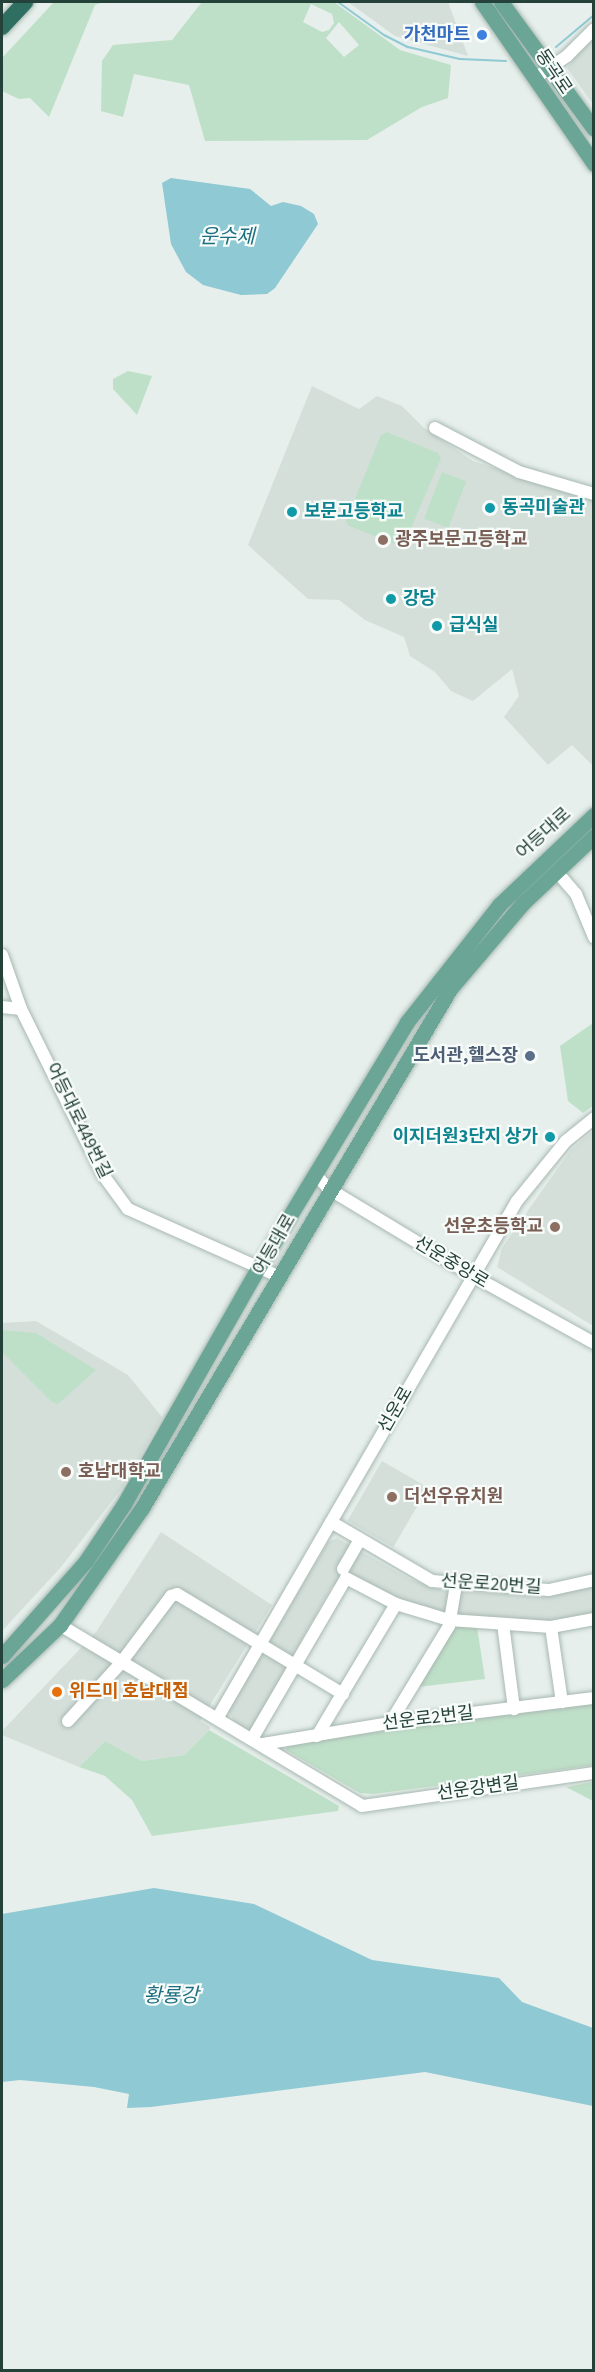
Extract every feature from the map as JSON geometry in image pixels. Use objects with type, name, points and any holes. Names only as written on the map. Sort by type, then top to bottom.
[{"type":"highway","points":[[2,27],[25,2]]},
{"type":"main road","name":"동곡로","points":[[482,2],[594,164]]},
{"type":"main road","name":"동곡로","points":[[501,2],[594,129]]},
{"type":"main road","points":[[578,143],[594,174]]},
{"type":"main road","name":"어등대로","points":[[2,1656],[87,1561],[124,1504],[260,1265],[438,978],[499,905],[594,815]]},
{"type":"main road","name":"어등대로","points":[[2,1680],[60,1625],[142,1508],[280,1277],[329,1189],[450,989],[522,904],[594,836]]},
{"type":"street","points":[[534,79],[567,56],[594,29]]},
{"type":"street","points":[[435,428],[519,472],[594,494]]},
{"type":"street","points":[[563,879],[576,894],[594,937]]},
{"type":"street","name":"어등대로449번길","points":[[2,955],[21,1009],[103,1175],[128,1209],[260,1265],[280,1277]]},
{"type":"street","points":[[2,1007],[21,1009]]},
{"type":"street","name":"선운로","points":[[218,1717],[473,1276],[532,1180],[566,1142],[594,1118]]},
{"type":"street","name":"선운중앙로","points":[[315,1174],[329,1189],[473,1276],[594,1343]]},
{"type":"street","name":"선운로20번길","points":[[331,1522],[432,1581],[456,1585],[549,1590],[594,1580]]},
{"type":"street","points":[[343,1569],[360,1540]]},
{"type":"street","points":[[60,1625],[120,1664],[218,1717],[257,1741],[292,1664],[346,1578],[396,1604],[449,1620],[551,1627],[594,1619]]},
{"type":"street","points":[[390,1723],[449,1620],[456,1585]]},
{"type":"street","points":[[68,1721],[120,1664],[169,1598],[177,1594],[344,1694]]},
{"type":"street","points":[[317,1736],[396,1604]]},
{"type":"street","points":[[503,1624],[514,1709]]},
{"type":"street","points":[[551,1627],[562,1702]]},
{"type":"street","name":"선운로2번길","points":[[257,1741],[317,1736],[390,1723],[594,1698]]},
{"type":"street","name":"선운강변길","points":[[257,1741],[362,1806],[594,1773]]},
{"type":"shaded area","points":[[348,2],[448,2],[468,56],[395,36]]},
{"type":"shaded area","points":[[593,32],[593,104],[567,68]]},
{"type":"shaded area","name":"광주보문고등학교","points":[[312,386],[359,409],[377,396],[402,406],[424,428],[473,461],[593,500],[593,766],[572,745],[548,765],[504,717],[519,696],[512,669],[473,701],[451,691],[435,672],[410,656],[404,637],[365,620],[339,600],[308,599],[248,545]]},
{"type":"shaded area","name":"선운초등학교","points":[[593,1131],[593,1326],[497,1267],[502,1248],[531,1206],[571,1150]]},
{"type":"shaded area","name":"호남대학교","points":[[36,1321],[128,1375],[162,1417],[122,1488],[61,1567],[2,1631],[2,1323]]},
{"type":"shaded area","name":"더선우유치원","points":[[382,1461],[428,1488],[393,1547],[348,1521]]},
{"type":"shaded area","points":[[161,1532],[272,1605],[200,1721],[210,1727],[209,1730],[184,1755],[142,1761],[105,1741],[79,1767],[2,1735],[2,1731],[96,1632]]},
{"type":"shaded area","points":[[337,1538],[410,1579],[444,1591],[551,1596],[593,1586],[593,1615],[554,1624],[466,1619],[393,1598],[346,1573],[331,1588],[252,1728],[247,1730],[235,1722],[228,1711],[328,1542]]},
{"type":"green space","points":[[54,2],[104,2],[95,5],[49,117],[30,98],[19,99],[2,91],[2,58]]},
{"type":"green space","points":[[202,2],[334,2],[400,50],[451,65],[448,98],[422,107],[367,140],[205,141],[189,85],[134,74],[123,117],[101,111],[102,61],[113,45],[172,40]],"holes":[[[311,4],[332,14],[334,23],[329,30],[322,32],[303,22]],[[339,22],[359,45],[344,57],[326,38]]]},
{"type":"green space","points":[[128,371],[152,376],[137,415],[113,389],[113,379]]},
{"type":"green space","points":[[387,432],[438,453],[441,458],[403,547],[349,526],[346,521],[381,435]]},
{"type":"green space","points":[[442,472],[466,481],[448,528],[424,519]]},
{"type":"green space","points":[[593,1023],[593,1106],[583,1113],[568,1101],[560,1046]]},
{"type":"green space","points":[[2,1330],[36,1333],[96,1370],[58,1404],[52,1402],[2,1352]]},
{"type":"green space","points":[[453,1626],[477,1627],[485,1679],[418,1687]]},
{"type":"green space","points":[[593,1702],[593,1765],[373,1794],[360,1793],[286,1750],[287,1746],[305,1742]]},
{"type":"green space","points":[[209,1730],[339,1806],[338,1811],[152,1836],[132,1800],[105,1776],[79,1767],[105,1741],[142,1761],[184,1755]]},
{"type":"green space","points":[[593,1782],[593,1801],[566,1787]]},
{"type":"water","name":"운수제","points":[[171,178],[250,189],[271,206],[283,202],[301,206],[314,214],[318,224],[275,288],[267,294],[241,295],[203,285],[186,272],[171,244],[162,183]]},
{"type":"water","name":"황룡강","points":[[154,1888],[254,1904],[372,1960],[499,1978],[522,2002],[593,2028],[593,2106],[425,2072],[151,2107],[127,2108],[129,2094],[94,2087],[20,2080],[2,2082],[2,1914]]},
{"type":"waterway","points":[[338,2],[384,35],[408,47],[460,59],[506,61]]},
{"type":"waterway","points":[[556,47],[594,15]]},
{"type":"place","name":"가천마트","points":[[482,35]]},
{"type":"place","name":"동곡미술관","points":[[490,508]]},
{"type":"place","name":"보문고등학교","points":[[292,512]]},
{"type":"place","name":"광주보문고등학교","points":[[383,540]]},
{"type":"place","name":"강당","points":[[391,599]]},
{"type":"place","name":"급식실","points":[[437,626]]},
{"type":"place","name":"도서관,헬스장","points":[[530,1056]]},
{"type":"place","name":"이지더원3단지 상가","points":[[550,1137]]},
{"type":"place","name":"선운초등학교","points":[[555,1227]]},
{"type":"place","name":"호남대학교","points":[[66,1472]]},
{"type":"place","name":"더선우유치원","points":[[392,1497]]},
{"type":"place","name":"위드미 호남대점","points":[[57,1692]]}]
